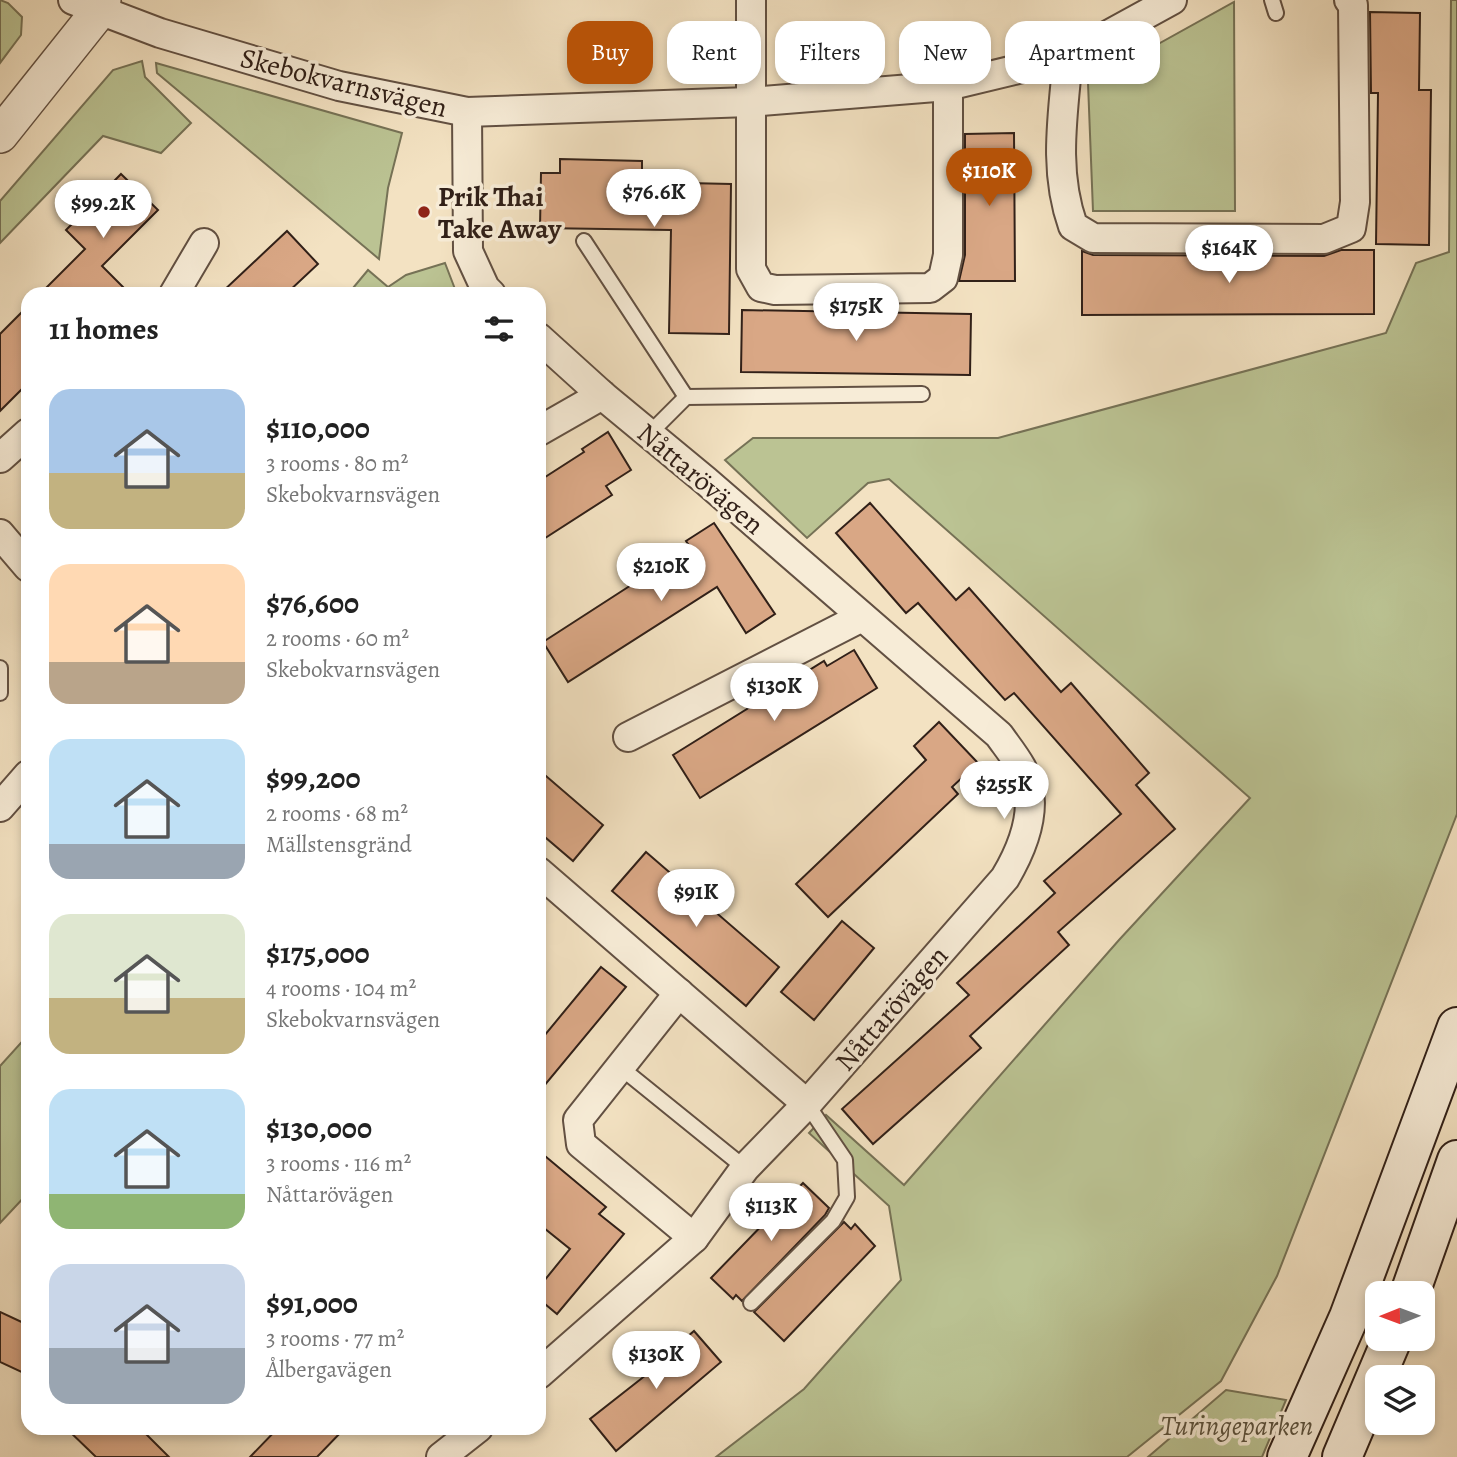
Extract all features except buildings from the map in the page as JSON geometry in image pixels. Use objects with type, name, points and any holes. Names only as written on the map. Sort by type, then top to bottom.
[{"type":"main road","points":[[1287,1457],[1349,1317],[1457,1027]]},
{"type":"main road","points":[[1414,1281],[1457,1160]]},
{"type":"main road","points":[[1342,1457],[1387,1351]]},
{"type":"street","points":[[751,0],[751,269],[761,287],[775,290],[930,289],[943,278],[948,255],[947,86]]},
{"type":"street","name":"Skebokvarnsvägen","points":[[1134,21],[1172,0]]},
{"type":"street","points":[[1066,84],[1060,151],[1063,197],[1073,226],[1093,238],[1324,239],[1350,228],[1355,202],[1353,5],[1349,0]]},
{"type":"street","points":[[0,135],[92,4]]},
{"type":"street","name":"Skebokvarnsvägen","points":[[92,4],[160,33],[339,86],[467,111],[749,102],[947,86],[1005,72]]},
{"type":"street","points":[[467,111],[468,251],[485,287]]},
{"type":"street","points":[[178,287],[204,243]]},
{"type":"street","name":"Nåttarövägen","points":[[546,344],[999,735],[1022,770],[1029,801],[1028,829],[1021,852],[1005,878],[807,1104],[745,1168],[694,1238],[546,1368]]},
{"type":"street","points":[[546,426],[602,395]]},
{"type":"street","points":[[0,458],[21,439]]},
{"type":"street","points":[[0,534],[21,559]]},
{"type":"street","points":[[628,737],[862,617]]},
{"type":"street","points":[[0,807],[21,783]]},
{"type":"street","points":[[546,878],[807,1104]]},
{"type":"street","points":[[679,993],[578,1120],[581,1144],[694,1238]]},
{"type":"street","points":[[441,1457],[468,1435]]},
{"type":"lane","points":[[584,242],[686,397]]},
{"type":"lane","points":[[649,434],[686,397],[922,394]]},
{"type":"lane","points":[[0,668],[0,693]]},
{"type":"lane","points":[[620,1067],[745,1168]]},
{"type":"lane","points":[[751,1303],[833,1221],[847,1197],[845,1160],[807,1104]]},
{"type":"green space","points":[[0,0],[8,3],[22,17],[21,35],[0,63]]},
{"type":"green space","points":[[1451,0],[1457,0],[1457,814],[1277,1276],[1221,1381],[1127,1457],[716,1457],[804,1389],[901,1280],[889,1206],[809,1133],[826,1115],[904,1185],[1119,940],[1250,798],[889,479],[868,483],[807,538],[725,460],[753,438],[998,438],[1386,333],[1416,263],[1449,252]]},
{"type":"green space","points":[[1234,2],[1235,211],[1093,211],[1088,84],[1160,84],[1160,43]]},
{"type":"green space","points":[[142,61],[145,77],[191,123],[161,153],[103,136],[0,243],[0,201],[113,70]]},
{"type":"green space","points":[[156,63],[402,133],[388,188],[379,259],[157,73]]},
{"type":"green space","points":[[445,263],[454,287],[388,287],[406,275]]},
{"type":"green space","points":[[368,270],[388,287],[354,287]]},
{"type":"green space","points":[[21,1043],[21,1200],[0,1223],[0,1066]]},
{"type":"green space","name":"Turingeparken","points":[[1226,1390],[1286,1400],[1262,1457],[1148,1457]]},
{"type":"place","name":"Prik Thai Take Away","points":[[424,212]]}]
